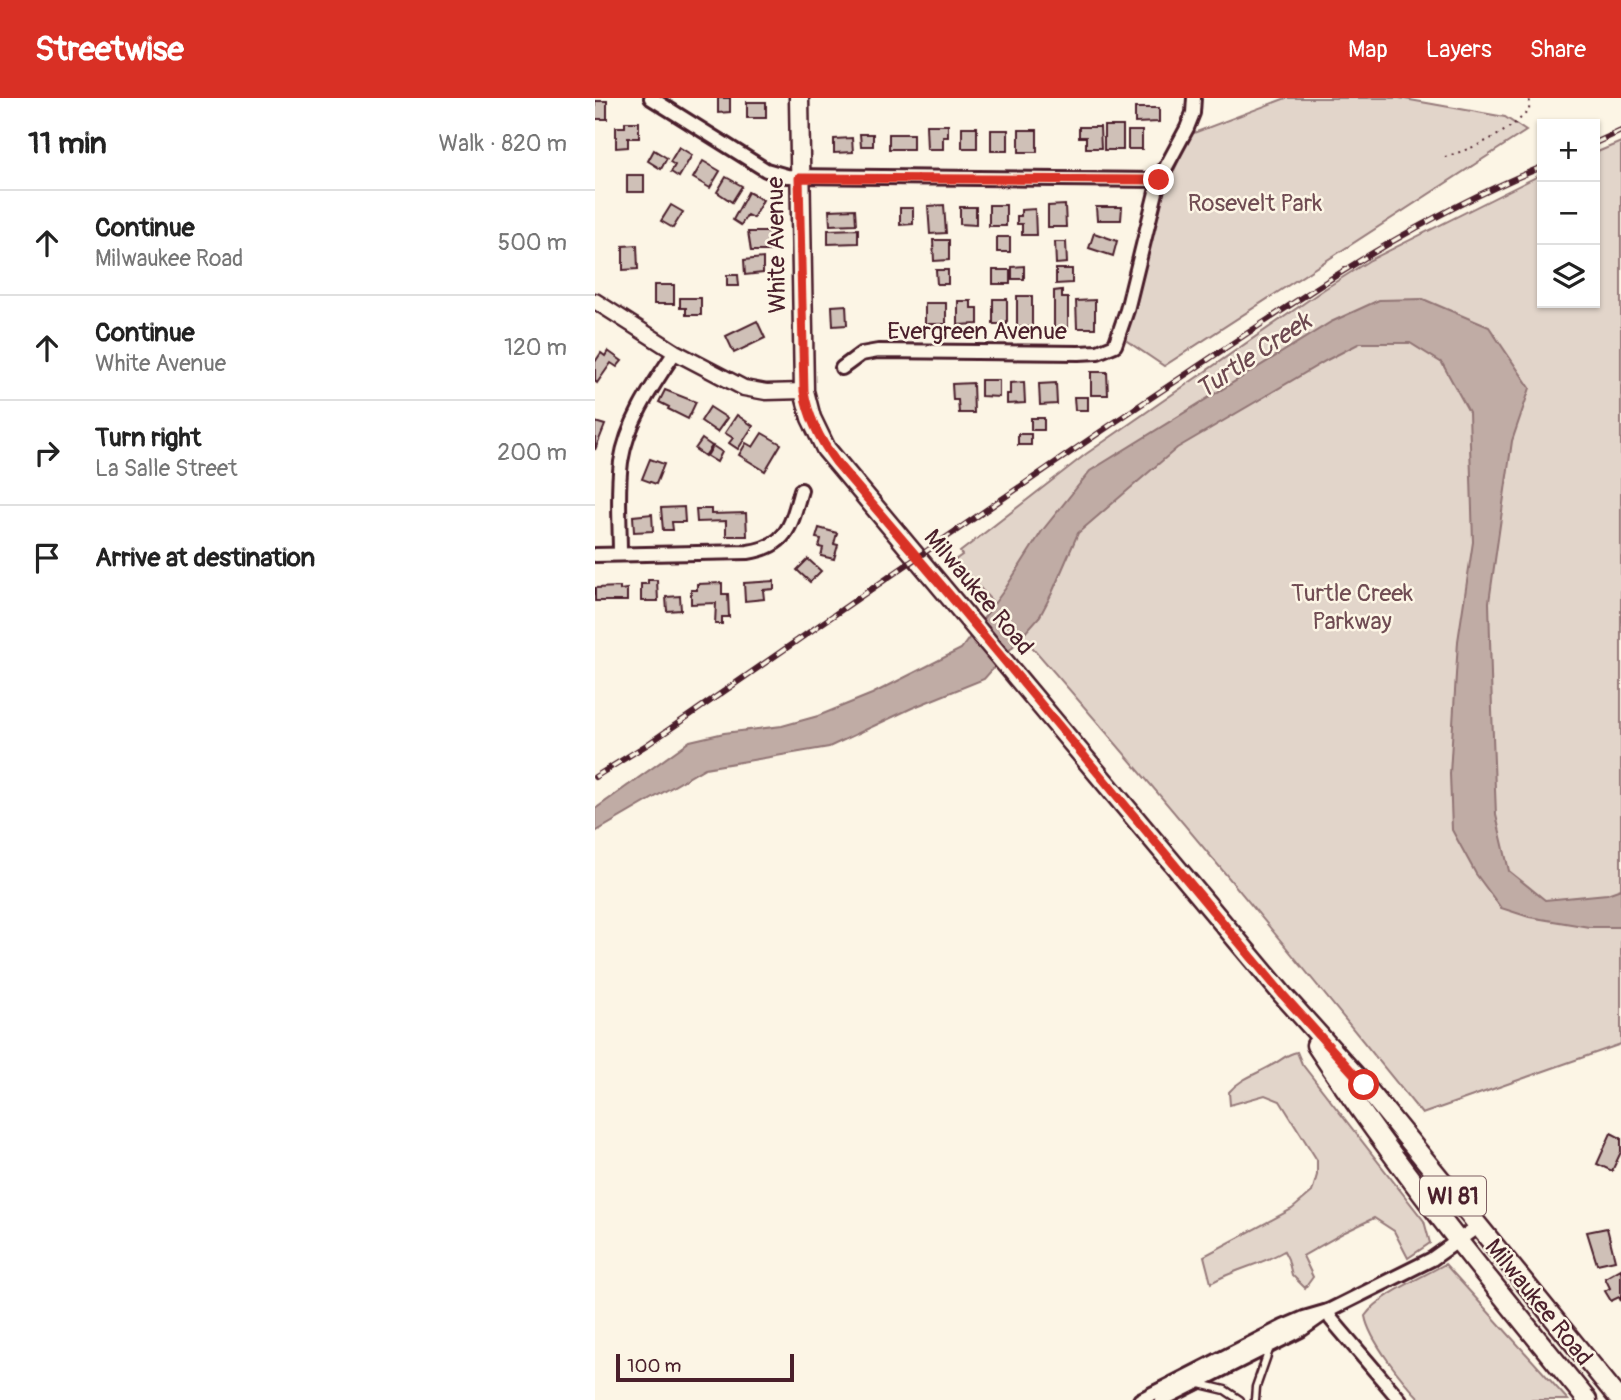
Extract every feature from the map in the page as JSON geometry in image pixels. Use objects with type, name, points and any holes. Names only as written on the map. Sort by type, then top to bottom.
[{"type":"main road","name":"White Avenue","points":[[799,98],[804,391]]},
{"type":"main road","name":"Milwaukee Road","points":[[804,391],[811,418],[826,449],[1283,995],[1364,1085],[1620,1400]]},
{"type":"main road","name":"Milwaukee Road","points":[[1283,995],[1349,1096],[1458,1242],[1587,1400]]},
{"type":"street","points":[[651,98],[766,170],[799,178],[1159,180],[1187,128],[1193,113],[1194,98]]},
{"type":"street","name":"Evergreen Avenue","points":[[842,368],[861,354],[878,351],[1098,352],[1115,345],[1127,310],[1159,180]]},
{"type":"street","points":[[595,301],[675,352],[744,388],[766,392],[804,391]]},
{"type":"street","points":[[620,554],[620,472],[627,437],[655,382],[675,352]]},
{"type":"street","points":[[595,555],[766,550],[782,540],[792,522],[801,490]]},
{"type":"street","points":[[1162,1400],[1271,1346],[1328,1311],[1432,1259],[1477,1227]]},
{"type":"street","points":[[1140,1400],[1283,1327],[1328,1311]]},
{"type":"street","points":[[1328,1311],[1331,1319],[1400,1400]]},
{"type":"lane","points":[[1255,1400],[1256,1387],[1271,1346]]},
{"type":"lane","points":[[1195,1384],[1214,1386],[1240,1400]]},
{"type":"path","points":[[1445,157],[1486,143],[1504,131],[1529,110],[1529,98]]},
{"type":"green space","name":"Rosevelt Park","points":[[1286,98],[1399,98],[1505,117],[1526,131],[1164,366],[1124,339],[1161,198],[1191,134]]},
{"type":"green space","name":"Turtle Creek Parkway","points":[[1621,142],[1621,1044],[1422,1114],[1192,834],[955,560],[962,555],[960,552],[1086,454],[1323,290],[1370,260],[1537,176],[1537,308],[1600,308],[1600,151]]},
{"type":"green space","points":[[1297,1052],[1302,1064],[1424,1221],[1430,1243],[1408,1258],[1394,1231],[1374,1218],[1303,1256],[1313,1277],[1305,1288],[1292,1275],[1284,1251],[1211,1283],[1204,1256],[1292,1209],[1312,1192],[1317,1175],[1317,1160],[1280,1101],[1265,1095],[1230,1105],[1229,1092],[1239,1083]]},
{"type":"green space","points":[[1445,1264],[1568,1400],[1421,1400],[1396,1372],[1380,1348],[1365,1316],[1391,1294]]},
{"type":"shaded area","points":[[1423,299],[1489,327],[1530,388],[1512,441],[1489,602],[1496,815],[1509,871],[1545,900],[1607,894],[1621,889],[1621,927],[1589,927],[1529,917],[1501,908],[1476,874],[1452,830],[1450,774],[1458,641],[1473,542],[1469,412],[1442,363],[1410,343],[1360,343],[1177,448],[1078,533],[1040,616],[984,679],[912,708],[829,747],[705,768],[595,832],[595,809],[690,741],[724,733],[782,726],[818,716],[872,694],[961,649],[1005,589],[1042,531],[1090,471],[1331,322],[1379,300]]},
{"type":"building","points":[[718,98],[730,98],[730,112],[718,113]]},
{"type":"building","points":[[595,101],[607,101],[607,119],[595,119]]},
{"type":"building","points":[[747,102],[766,102],[766,118],[747,118]]},
{"type":"building","points":[[1135,108],[1159,108],[1159,122],[1135,123]]},
{"type":"building","points":[[625,122],[639,122],[639,138],[628,138],[628,147],[616,148],[616,127],[625,127]]},
{"type":"building","points":[[926,125],[948,125],[948,137],[943,137],[943,149],[927,149]]},
{"type":"building","points":[[1104,126],[1123,126],[1123,150],[1104,150]]},
{"type":"building","points":[[962,127],[977,127],[977,148],[962,148]]},
{"type":"building","points":[[1079,127],[1100,127],[1101,148],[1086,148],[1086,137],[1079,137]]},
{"type":"building","points":[[991,130],[1008,130],[1008,151],[991,151]]},
{"type":"building","points":[[1019,130],[1037,130],[1037,152],[1019,152]]},
{"type":"building","points":[[1128,131],[1142,131],[1142,149],[1128,149]]},
{"type":"building","points":[[860,134],[873,134],[873,146],[861,146]]},
{"type":"building","points":[[889,134],[913,134],[913,149],[889,149]]},
{"type":"building","points":[[852,138],[853,152],[834,153],[834,139]]},
{"type":"building","points":[[679,147],[692,155],[679,177],[671,172],[675,165],[670,162]]},
{"type":"building","points":[[654,150],[667,158],[661,169],[648,161]]},
{"type":"building","points":[[703,161],[720,171],[710,188],[693,178]]},
{"type":"building","points":[[627,175],[644,175],[644,192],[627,192]]},
{"type":"building","points":[[726,177],[742,186],[732,202],[717,192]]},
{"type":"building","points":[[748,192],[763,200],[753,218],[747,215],[741,225],[733,220]]},
{"type":"building","points":[[671,205],[683,212],[673,228],[661,221]]},
{"type":"building","points":[[944,205],[946,233],[930,234],[928,206]]},
{"type":"building","points":[[989,205],[1006,205],[1006,226],[989,226]]},
{"type":"building","points":[[1065,205],[1066,227],[1048,227],[1048,206]]},
{"type":"building","points":[[960,207],[976,207],[976,225],[960,224]]},
{"type":"building","points":[[1096,207],[1122,207],[1121,220],[1097,220]]},
{"type":"building","points":[[900,208],[913,208],[913,224],[900,225]]},
{"type":"building","points":[[855,209],[856,224],[830,225],[829,210]]},
{"type":"building","points":[[1035,209],[1036,235],[1022,235],[1022,224],[1017,224],[1017,216],[1021,216],[1021,210]]},
{"type":"building","points":[[858,229],[858,243],[828,244],[828,230]]},
{"type":"building","points":[[748,232],[769,232],[769,251],[751,251]]},
{"type":"building","points":[[1094,233],[1117,241],[1113,256],[1089,248]]},
{"type":"building","points":[[997,237],[1010,237],[1010,252],[997,252]]},
{"type":"building","points":[[933,240],[949,240],[949,260],[934,261]]},
{"type":"building","points":[[1055,242],[1066,242],[1067,263],[1056,264]]},
{"type":"building","points":[[637,245],[638,269],[623,270],[623,246]]},
{"type":"building","points":[[763,258],[763,273],[745,275],[744,260]]},
{"type":"building","points":[[1024,266],[1024,279],[1012,279],[1012,267]]},
{"type":"building","points":[[1056,269],[1072,269],[1072,283],[1056,284]]},
{"type":"building","points":[[936,270],[948,270],[948,284],[937,284]]},
{"type":"building","points":[[993,270],[1010,270],[1010,284],[993,284]]},
{"type":"building","points":[[727,275],[738,275],[739,286],[727,286]]},
{"type":"building","points":[[654,285],[674,285],[674,304],[654,304]]},
{"type":"building","points":[[1062,290],[1062,298],[1068,298],[1068,327],[1054,327],[1054,291]]},
{"type":"building","points":[[1017,296],[1032,296],[1032,327],[1017,327]]},
{"type":"building","points":[[680,298],[701,298],[701,315],[686,315],[686,308],[680,308]]},
{"type":"building","points":[[993,299],[1007,299],[1007,324],[993,324]]},
{"type":"building","points":[[1095,300],[1095,328],[1077,328],[1076,301]]},
{"type":"building","points":[[958,301],[971,301],[971,308],[978,308],[978,324],[958,325]]},
{"type":"building","points":[[925,303],[946,303],[946,324],[925,324]]},
{"type":"building","points":[[846,305],[847,325],[833,326],[832,306]]},
{"type":"building","points":[[757,321],[765,338],[734,353],[726,336]]},
{"type":"building","points":[[608,351],[622,361],[617,367],[611,363],[597,383],[595,362],[601,353],[605,356]]},
{"type":"building","points":[[1091,372],[1107,372],[1108,395],[1091,395]]},
{"type":"building","points":[[981,380],[999,380],[999,397],[981,396]]},
{"type":"building","points":[[1024,382],[1025,403],[1007,404],[1010,383]]},
{"type":"building","points":[[973,383],[974,413],[959,413],[958,400],[953,400],[952,384]]},
{"type":"building","points":[[1056,383],[1057,404],[1040,405],[1039,384]]},
{"type":"building","points":[[665,390],[696,402],[688,419],[659,402]]},
{"type":"building","points":[[1074,397],[1088,397],[1088,410],[1075,410]]},
{"type":"building","points":[[710,407],[727,418],[717,432],[701,421]]},
{"type":"building","points":[[737,415],[753,426],[738,449],[729,443],[733,438],[725,433]]},
{"type":"building","points":[[1031,418],[1044,418],[1044,430],[1031,430]]},
{"type":"building","points":[[595,422],[605,425],[595,450]]},
{"type":"building","points":[[762,433],[781,444],[765,471],[739,455],[746,443],[753,447]]},
{"type":"building","points":[[1018,434],[1031,434],[1031,445],[1018,445]]},
{"type":"building","points":[[702,439],[712,446],[705,456],[695,449]]},
{"type":"building","points":[[713,446],[722,452],[717,462],[707,456]]},
{"type":"building","points":[[650,459],[664,464],[656,484],[642,479]]},
{"type":"building","points":[[684,507],[685,522],[672,522],[673,530],[663,530],[661,508]]},
{"type":"building","points":[[696,509],[711,509],[711,514],[746,513],[747,536],[726,536],[726,521],[697,522]]},
{"type":"building","points":[[652,514],[653,531],[634,532],[633,516]]},
{"type":"building","points":[[819,528],[837,533],[834,544],[838,545],[834,559],[821,556],[821,539],[816,538]]},
{"type":"building","points":[[808,559],[821,571],[810,582],[797,570]]},
{"type":"building","points":[[648,580],[657,580],[658,601],[641,601],[641,584],[648,584]]},
{"type":"building","points":[[774,581],[774,589],[763,590],[764,599],[745,601],[744,583]]},
{"type":"building","points":[[722,583],[722,594],[728,594],[729,617],[722,617],[722,624],[715,624],[716,603],[691,604],[691,590],[697,590],[697,584]]},
{"type":"building","points":[[620,587],[620,590],[627,589],[627,601],[595,601],[595,588]]},
{"type":"building","points":[[680,596],[681,610],[667,611],[666,597]]},
{"type":"building","points":[[1611,1133],[1621,1138],[1621,1152],[1612,1171],[1597,1164]]},
{"type":"building","points":[[1607,1228],[1615,1260],[1597,1264],[1587,1232]]},
{"type":"building","points":[[1621,1269],[1621,1301],[1619,1297],[1611,1301],[1605,1291],[1610,1288],[1605,1278]]},
{"type":"railway","points":[[1600,141],[1621,131]]},
{"type":"railway","points":[[595,777],[648,744],[1035,477],[1301,298],[1395,240],[1492,189],[1537,169]]},
{"type":"route","points":[[1159,180],[799,178],[806,405],[818,436],[836,462],[1283,995],[1364,1085]]},
{"type":"water label","name":"Turtle Creek","points":[[1253,355]]}]
